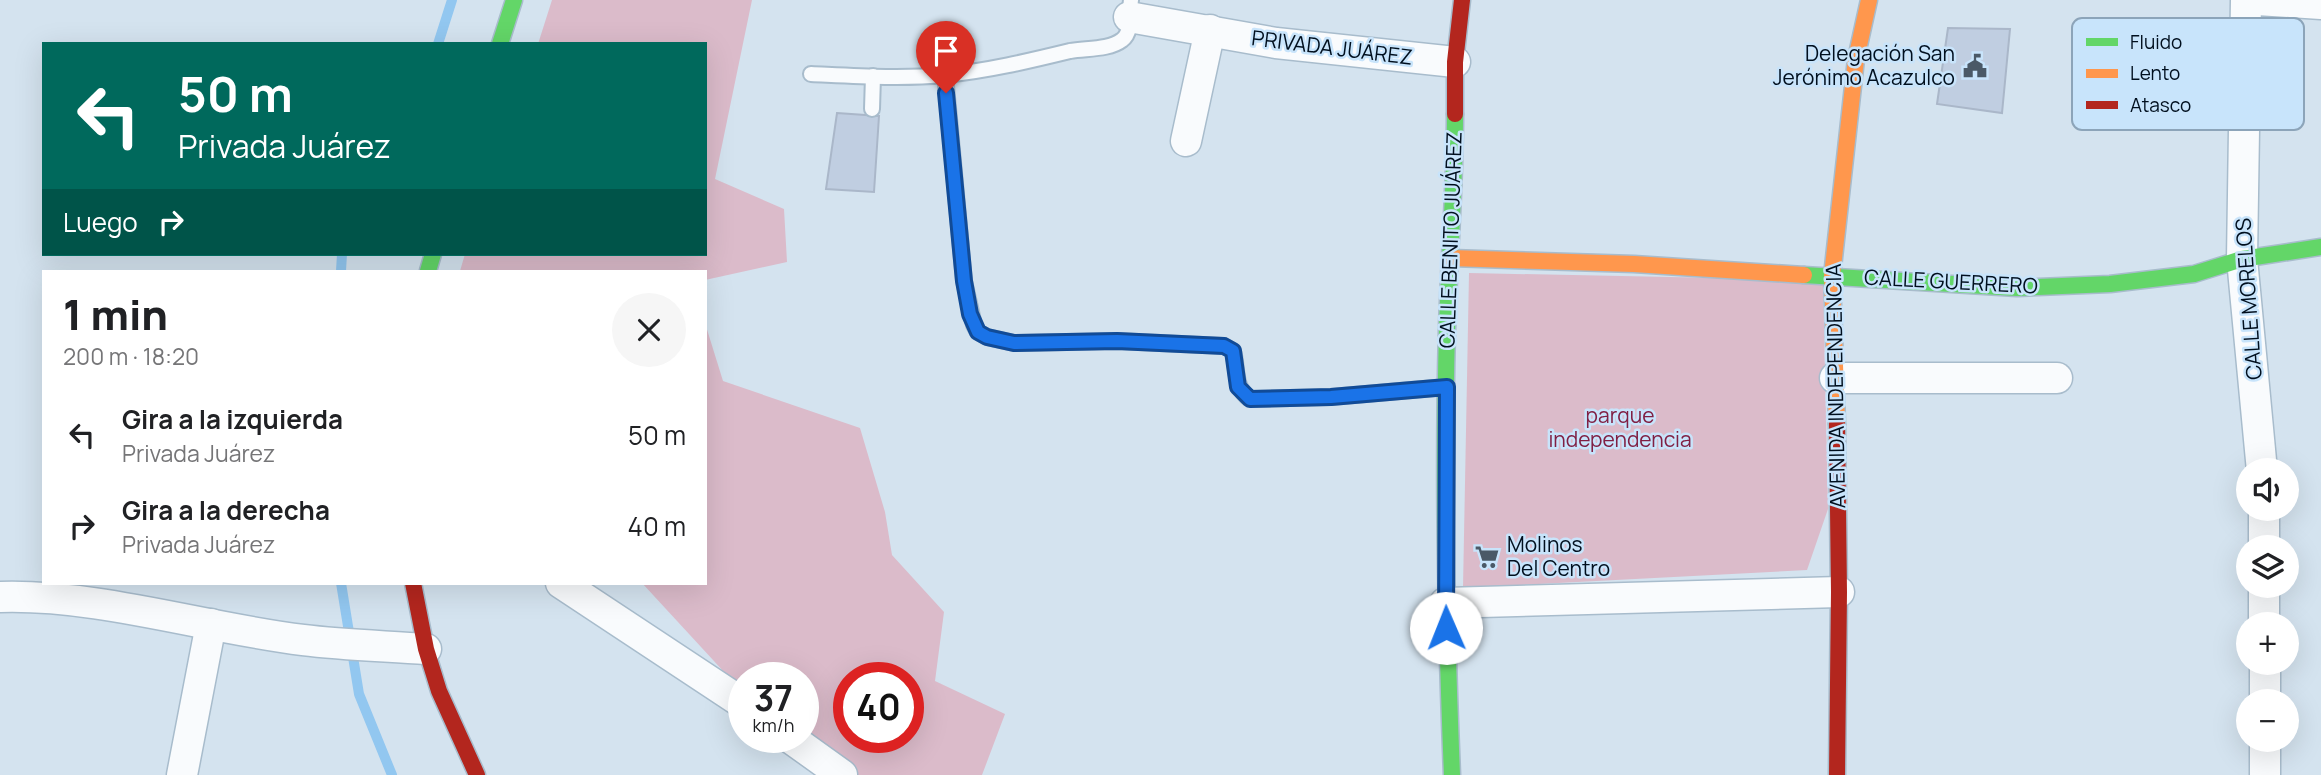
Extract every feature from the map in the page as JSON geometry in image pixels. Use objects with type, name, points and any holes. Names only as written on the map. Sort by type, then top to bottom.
[{"type":"street","points":[[501,42],[514,0]]},
{"type":"street","name":"CALLE BENITO JUÁREZ","points":[[1452,775],[1445,603],[1447,330],[1455,167],[1455,62],[1462,0]]},
{"type":"street","name":"AVENIDA INDEPENDENCIA","points":[[1837,775],[1839,592],[1832,276],[1856,59],[1869,0]]},
{"type":"street","name":"CALLE MORELOS","points":[[2246,0],[2246,18]]},
{"type":"street","points":[[2257,0],[2321,4]]},
{"type":"street","name":"PRIVADA JUÁREZ","points":[[1130,9],[1210,30],[1276,43],[1455,62]]},
{"type":"street","points":[[1186,141],[1210,30]]},
{"type":"street","name":"CALLE MORELOS","points":[[2244,130],[2242,259],[2261,458]]},
{"type":"street","name":"CALLE GUERRERO","points":[[1451,258],[1634,264],[1952,286],[2030,287],[2110,284],[2194,274],[2242,259],[2321,247]]},
{"type":"street","points":[[1835,378],[2057,379]]},
{"type":"street","points":[[413,585],[426,649],[439,691],[477,775]]},
{"type":"street","points":[[564,585],[728,693]]},
{"type":"street","points":[[1445,603],[1839,592]]},
{"type":"street","points":[[0,597],[103,606],[302,640],[426,649]]},
{"type":"street","points":[[182,775],[211,624]]},
{"type":"street","points":[[2265,752],[2265,775]]},
{"type":"street","points":[[811,753],[842,775]]},
{"type":"lane","points":[[811,74],[944,75],[1037,60],[1113,44],[1130,30],[1130,9]]},
{"type":"lane","points":[[944,75],[964,281],[970,314],[978,332],[987,337],[1014,343],[1117,341],[1224,346],[1233,351],[1238,387],[1250,399],[1331,397],[1447,387]]},
{"type":"lane","points":[[872,109],[873,76]]},
{"type":"green space","points":[[552,0],[752,0],[715,179],[784,209],[787,262],[707,280],[707,270],[460,270],[464,256],[707,256],[707,42],[539,42]]},
{"type":"green space","name":"parque independencia","points":[[1469,273],[1823,280],[1828,509],[1807,570],[1463,588]]},
{"type":"green space","points":[[707,329],[723,381],[860,428],[885,512],[892,555],[944,612],[935,681],[1005,714],[982,775],[837,775],[817,753],[819,662],[728,662],[728,676],[644,585],[707,585]]},
{"type":"building","name":"Delegación San Jerónimo Acazulco","points":[[1948,28],[2010,29],[2002,113],[1937,104]]},
{"type":"building","points":[[837,113],[879,116],[874,192],[826,189]]},
{"type":"waterway","points":[[439,42],[452,0]]},
{"type":"waterway","points":[[341,270],[342,256]]},
{"type":"waterway","points":[[341,585],[359,694],[392,775]]},
{"type":"traffic: fast","points":[[501,42],[514,0]]},
{"type":"traffic: fast","points":[[1452,775],[1445,442],[1455,114]]},
{"type":"traffic: fast","points":[[1804,275],[2017,288],[2110,284],[2194,274],[2242,259],[2321,247]]},
{"type":"traffic: fast","points":[[428,270],[432,256]]},
{"type":"traffic: slow","points":[[1837,424],[1832,276],[1856,59],[1869,0]]},
{"type":"traffic: slow","points":[[1451,258],[1634,264],[1804,275]]},
{"type":"traffic: jam","points":[[1455,114],[1455,62],[1462,0]]},
{"type":"traffic: jam","points":[[1837,424],[1837,775]]},
{"type":"traffic: jam","points":[[413,585],[426,649],[439,691],[477,775]]},
{"type":"place","name":"Delegación San Jerónimo Acazulco","points":[[1975,66]]},
{"type":"place","name":"Molinos Del Centro","points":[[1487,557]]},
{"type":"route","points":[[946,93],[964,281],[970,314],[978,332],[987,337],[1014,343],[1117,341],[1224,346],[1233,351],[1238,387],[1242,394],[1250,399],[1331,397],[1447,387],[1446,628]]}]
